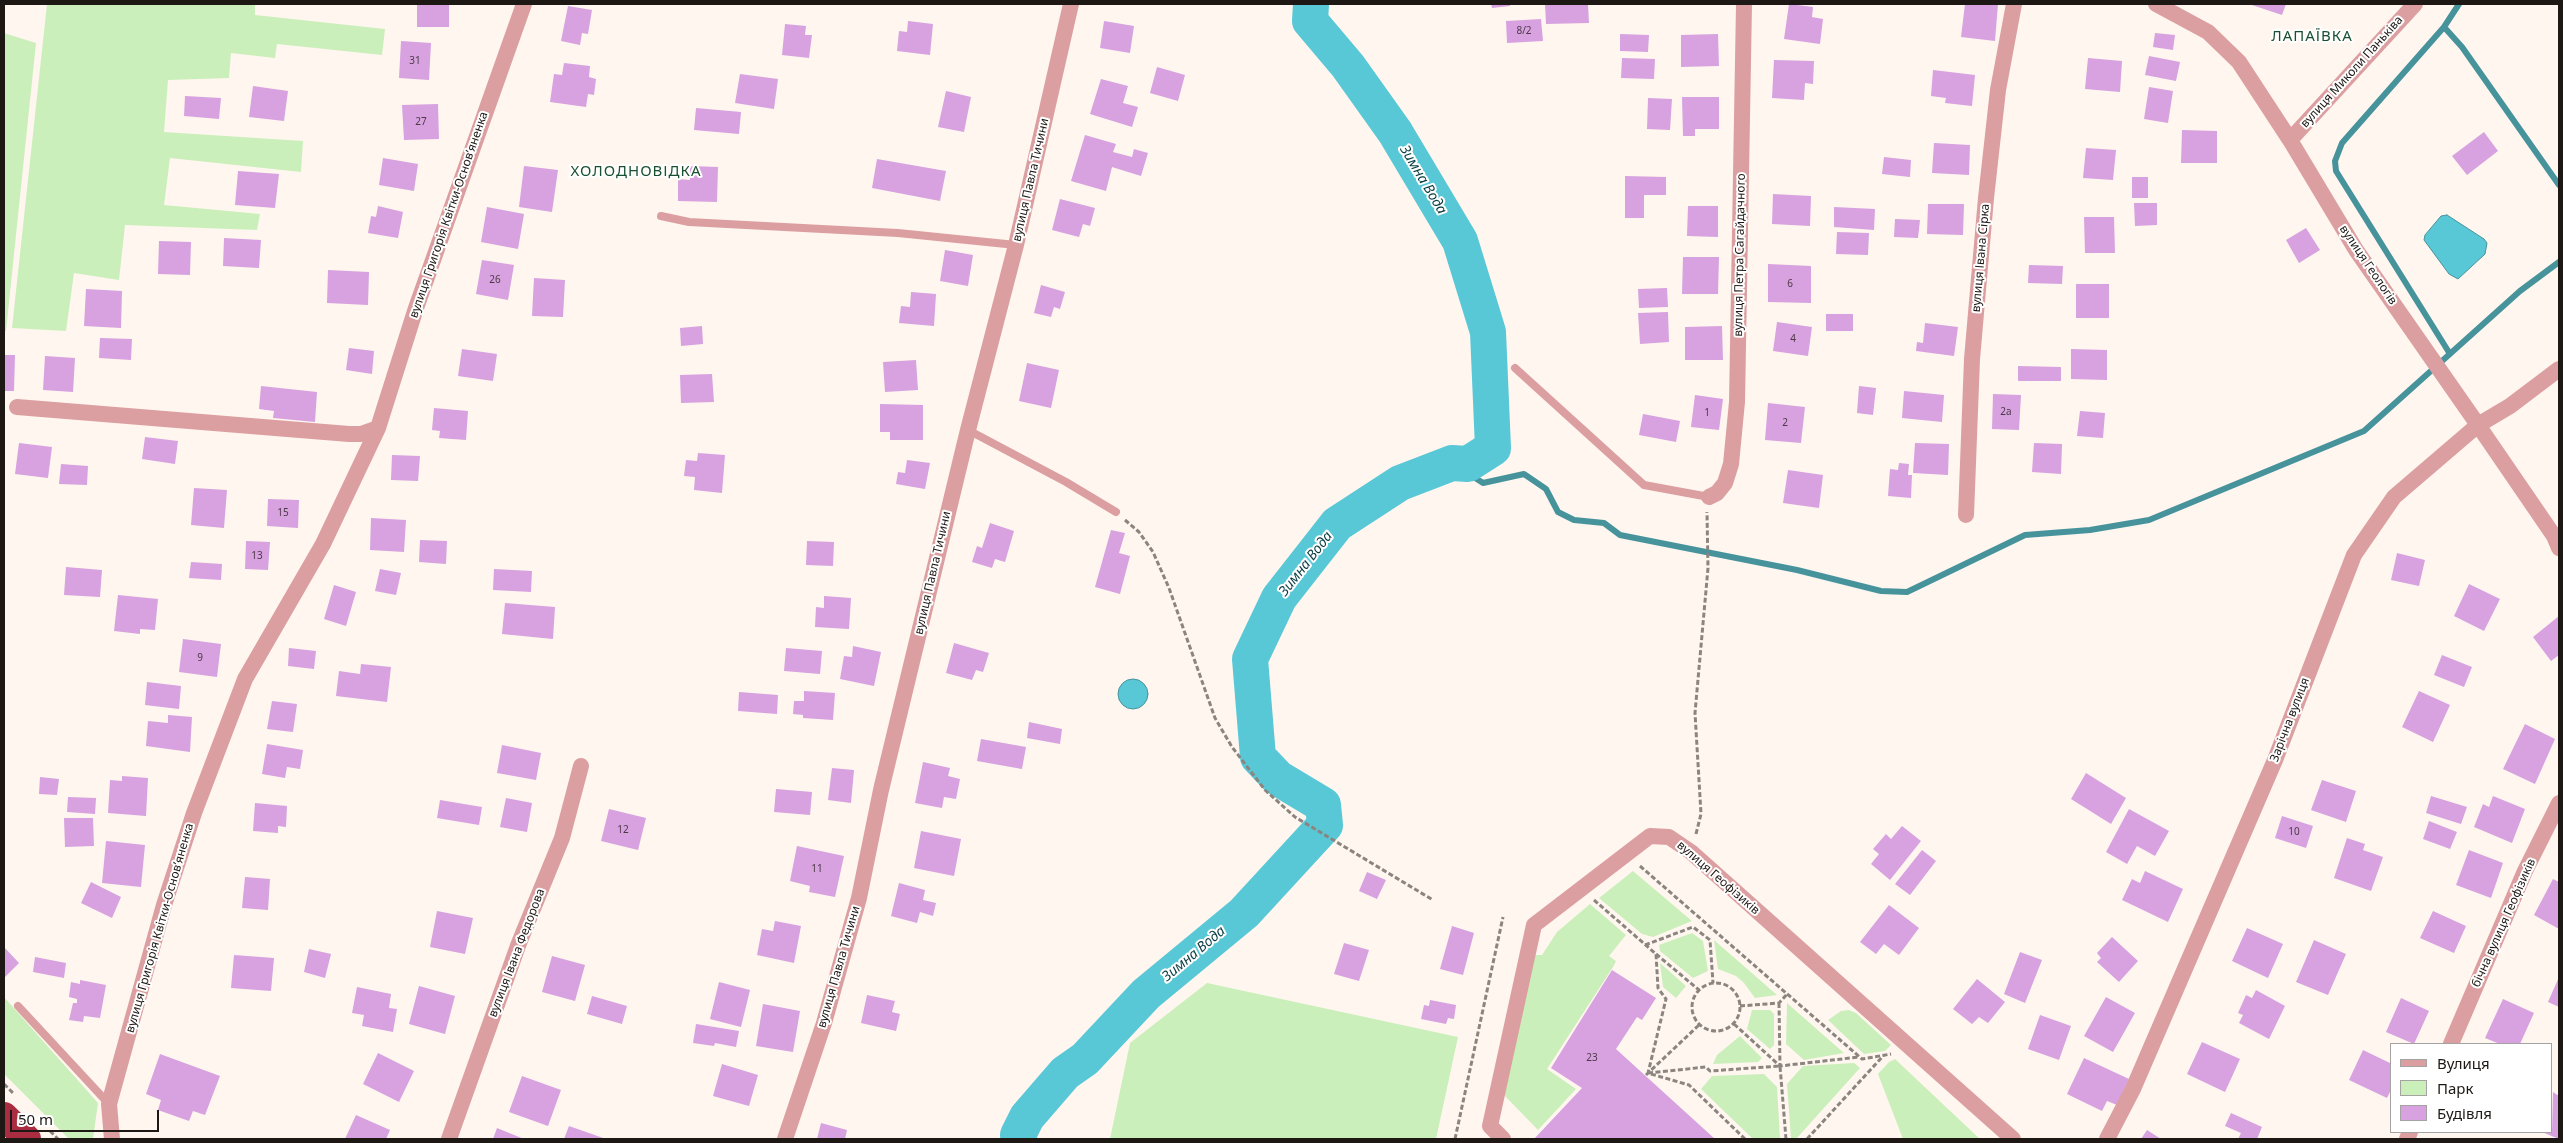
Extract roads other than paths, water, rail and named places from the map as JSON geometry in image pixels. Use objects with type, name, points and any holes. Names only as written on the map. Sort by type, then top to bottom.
[{"type":"highway","points":[[4,1116],[27,1139]]},
{"type":"street","name":"вулиця Григорія Квітки-Основʼяненка","points":[[112,1139],[109,1104],[164,905],[194,813],[245,679],[323,544],[378,428],[416,308],[524,4]]},
{"type":"street","name":"вулиця Павла Тичини","points":[[785,1139],[824,1023],[859,898],[884,780],[968,430],[1016,245],[1071,4]]},
{"type":"street","name":"вулиця Петра Сагайдачного","points":[[1709,497],[1717,492],[1725,483],[1731,464],[1737,402],[1744,4]]},
{"type":"street","name":"вулиця Івана Сірка","points":[[1966,515],[1972,359],[1986,198],[1998,90],[2014,4]]},
{"type":"street","name":"вулиця Геологів","points":[[2156,4],[2208,32],[2239,62],[2290,140],[2356,250],[2554,536],[2559,548]]},
{"type":"street","name":"вулиця Миколи Паньківа","points":[[2290,140],[2415,4]]},
{"type":"street","name":"Зарічна вулиця","points":[[2107,1139],[2132,1089],[2274,760],[2354,555],[2394,497],[2478,425],[2510,406],[2559,369]]},
{"type":"street","points":[[17,407],[349,434],[361,434],[378,428]]},
{"type":"street","name":"вулиця Івана Федорова","points":[[450,1139],[519,943],[562,838],[581,766]]},
{"type":"street","name":"бічна вулиця Геофізиків","points":[[2451,1043],[2525,871],[2559,803]]},
{"type":"street","name":"вулиця Геофізиків","points":[[1504,1139],[1490,1126],[1534,925],[1650,836],[1669,837],[1691,852],[2013,1139]]},
{"type":"lane","points":[[660,216],[689,222],[898,233],[1016,245]]},
{"type":"lane","points":[[1515,368],[1644,485],[1709,497]]},
{"type":"lane","points":[[968,430],[1058,478],[1116,512]]},
{"type":"lane","points":[[18,1006],[109,1104]]},
{"type":"water","points":[[2447,215],[2484,239],[2487,243],[2485,254],[2458,279],[2449,274],[2424,240],[2425,235],[2441,216]]},
{"type":"water","points":[[1133,679],[1144,683],[1148,694],[1144,705],[1133,709],[1122,705],[1118,694],[1122,683]]},
{"type":"waterway","name":"Зимна Вода","points":[[1019,1139],[1018,1135],[1027,1117],[1065,1073],[1085,1059],[1146,994],[1244,913],[1325,825],[1323,805],[1278,778],[1258,757],[1250,659],[1279,598],[1337,524],[1400,483],[1452,463],[1468,464],[1493,448],[1488,332],[1460,241],[1395,132],[1348,66],[1310,21],[1311,4]]},
{"type":"waterway","points":[[2450,354],[2336,171],[2335,161],[2342,143],[2444,27],[2459,4]]},
{"type":"waterway","points":[[2444,27],[2462,47],[2559,185]]},
{"type":"waterway","points":[[1452,463],[1483,483],[1524,474],[1546,489],[1558,512],[1574,520],[1604,523],[1620,535],[1797,570],[1881,591],[1907,592],[2025,535],[2090,530],[2149,520],[2364,431],[2520,291],[2559,262]]},
{"type":"district","name":"ЛАПАЇВКА","points":[[2312,37]]},
{"type":"district","name":"ХОЛОДНОВІДКА","points":[[636,172]]}]
